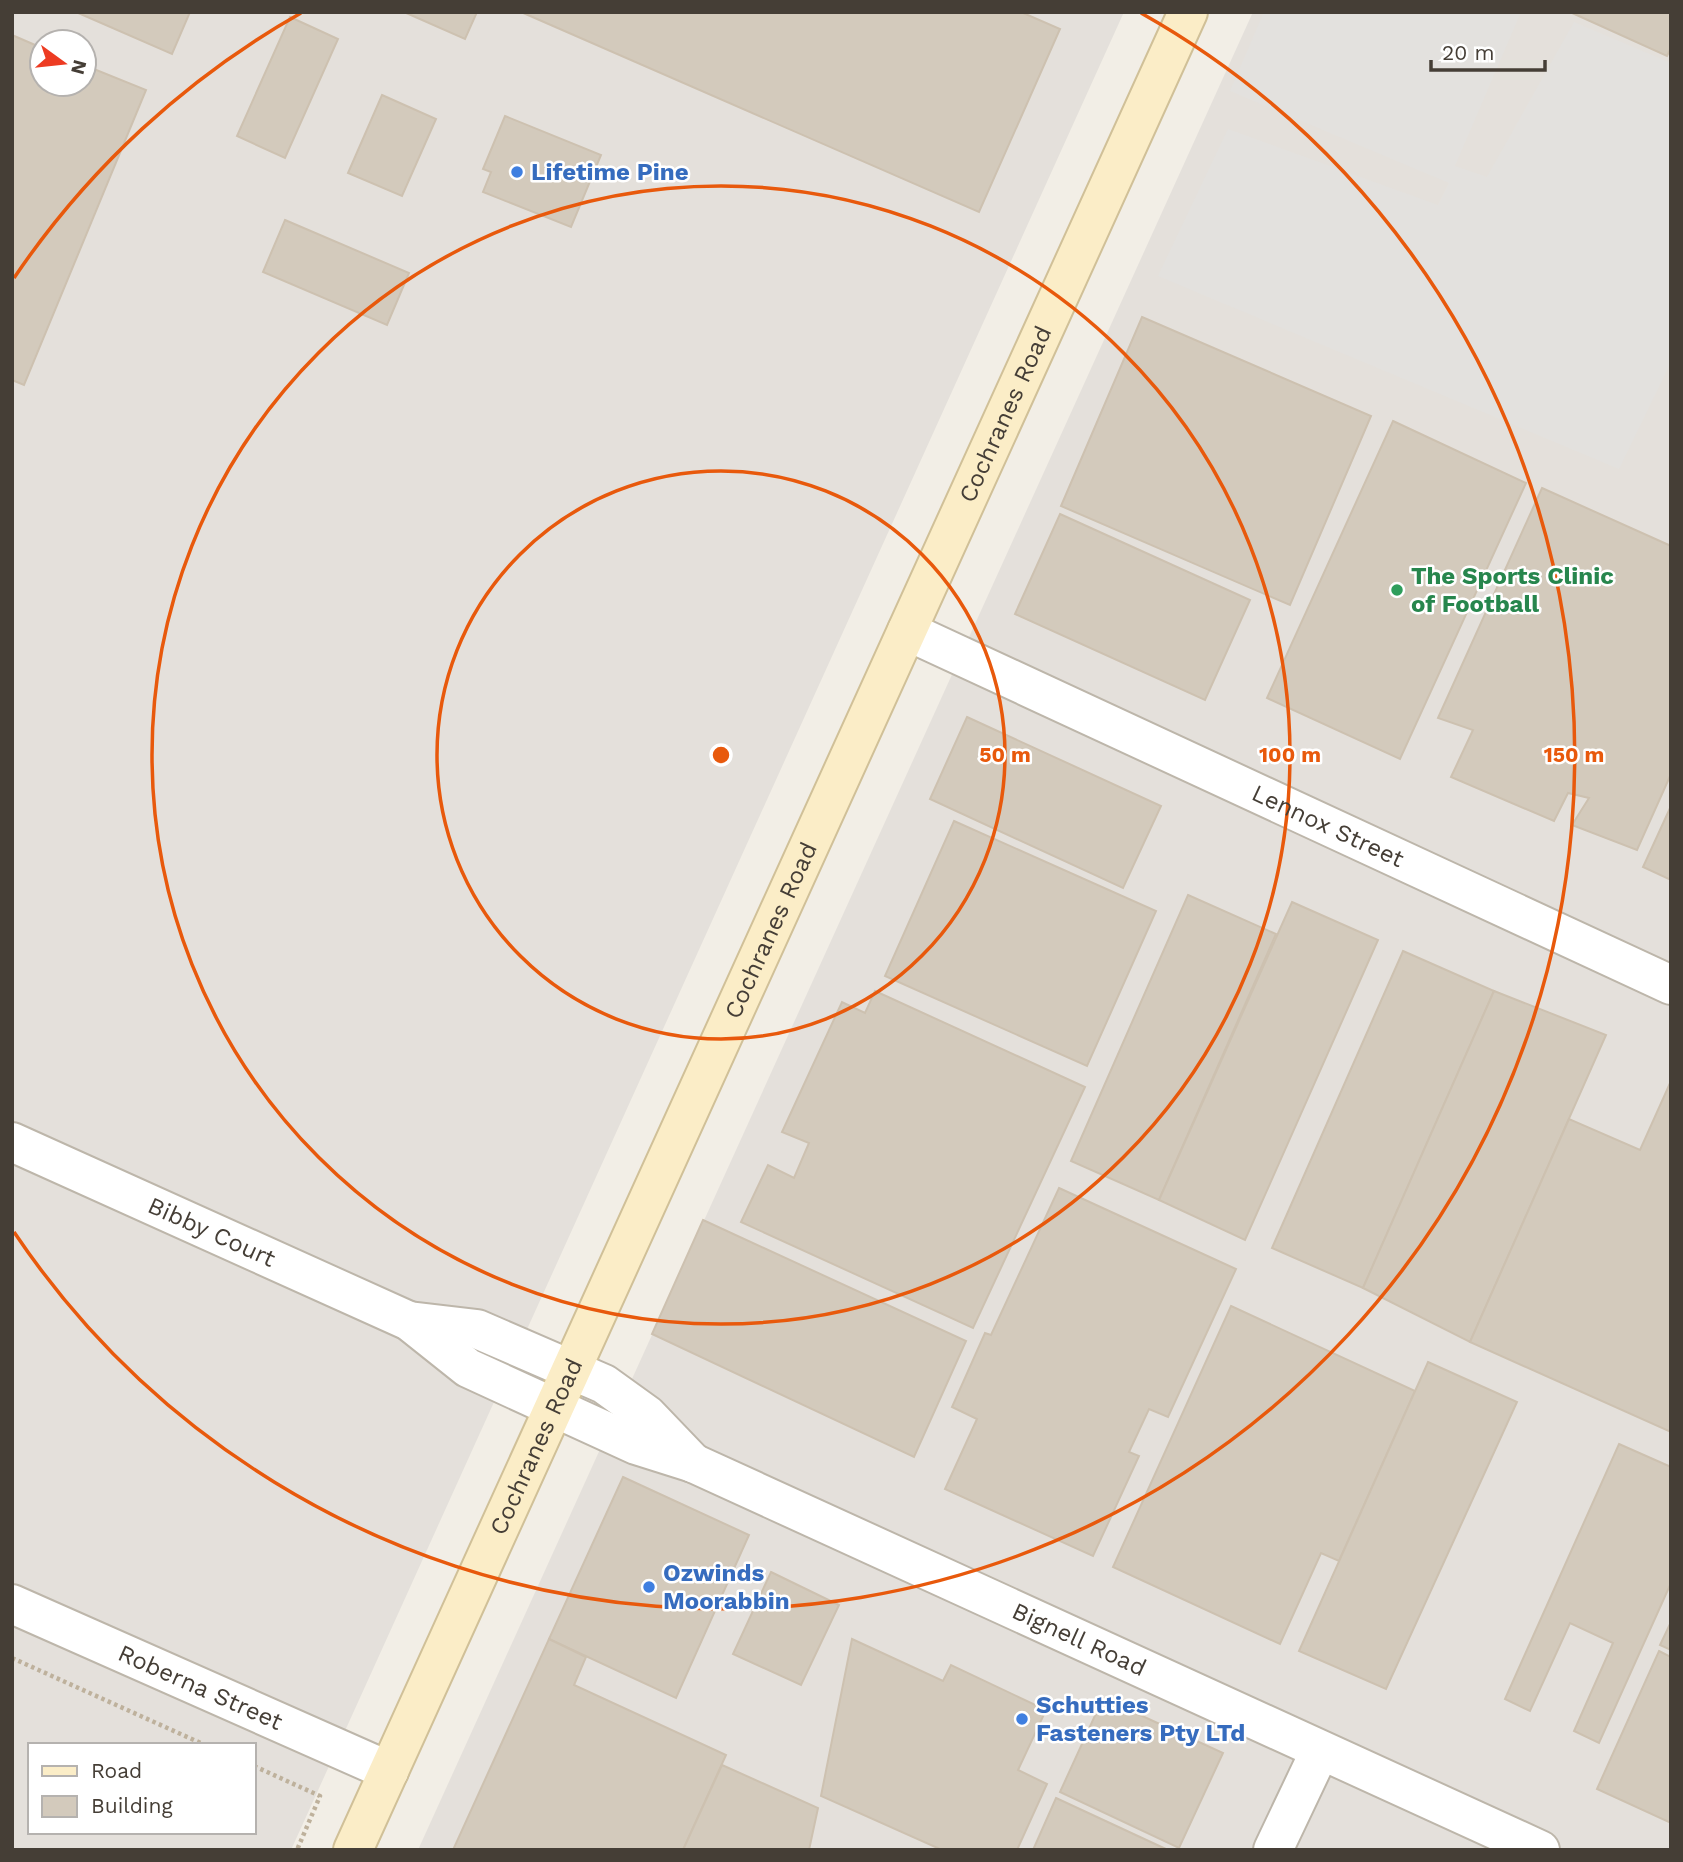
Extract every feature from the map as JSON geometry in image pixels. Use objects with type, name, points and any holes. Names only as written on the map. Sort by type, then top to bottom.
[{"type":"street","name":"Cochranes Road","points":[[353,1850],[1188,12]]},
{"type":"street","name":"Lennox Street","points":[[907,631],[1671,985]]},
{"type":"street","name":"Bibby Court","points":[[12,1142],[409,1321],[462,1365],[553,1409]]},
{"type":"street","name":"Bibby Court","points":[[409,1321],[477,1329],[571,1369]]},
{"type":"street","name":"Bignell Road","points":[[571,1369],[604,1384],[630,1402],[657,1424],[693,1463]]},
{"type":"street","name":"Bignell Road","points":[[553,1409],[643,1448],[693,1463],[1540,1850]]},
{"type":"street","name":"Roberna Street","points":[[12,1604],[389,1771]]},
{"type":"street","points":[[1273,1850],[1320,1751]]},
{"type":"path","points":[[12,1658],[201,1743]]},
{"type":"path","points":[[256,1767],[320,1796],[297,1850]]},
{"type":"shaded area","points":[[12,12],[1124,12],[291,1850],[12,1850]]},
{"type":"shaded area","points":[[1253,12],[1671,12],[1671,1850],[418,1850]]},
{"type":"shaded area","points":[[1264,12],[1521,12],[1455,166],[1487,177],[1574,22],[1671,63],[1671,362],[1619,469],[1158,276],[1228,129],[1438,205],[1449,183],[1230,91]]},
{"type":"building","points":[[76,12],[190,12],[172,54]]},
{"type":"building","points":[[404,12],[477,12],[465,39]]},
{"type":"building","points":[[521,12],[1021,12],[1060,29],[979,212]]},
{"type":"building","points":[[1570,12],[1671,12],[1671,48],[1667,56]]},
{"type":"building","points":[[290,17],[338,39],[285,158],[237,136]]},
{"type":"building","points":[[12,35],[28,42],[28,98],[98,98],[98,71],[146,90],[24,385],[12,380]]},
{"type":"building","points":[[382,95],[436,119],[402,196],[348,173]]},
{"type":"building","points":[[505,116],[601,155],[571,227],[483,192],[491,172],[483,169]]},
{"type":"building","points":[[285,220],[409,273],[387,325],[263,272]]},
{"type":"building","points":[[1142,317],[1371,416],[1290,605],[1061,506]]},
{"type":"building","name":"The Sports Clinic of Football","points":[[1393,421],[1526,483],[1400,759],[1267,698]]},
{"type":"building","points":[[1542,488],[1671,546],[1671,774],[1637,850],[1572,825],[1589,798],[1568,793],[1554,821],[1451,777],[1473,730],[1438,718]]},
{"type":"building","points":[[1060,514],[1250,600],[1205,700],[1015,614]]},
{"type":"building","points":[[967,717],[1161,806],[1123,888],[930,799]]},
{"type":"building","points":[[1671,806],[1671,880],[1643,867]]},
{"type":"building","points":[[954,821],[1156,911],[1087,1066],[885,976]]},
{"type":"building","points":[[1188,895],[1276,934],[1159,1200],[1071,1161]]},
{"type":"building","points":[[1292,902],[1378,940],[1245,1240],[1159,1200]]},
{"type":"building","points":[[1403,951],[1494,991],[1363,1288],[1272,1248]]},
{"type":"building","points":[[875,991],[1085,1087],[973,1328],[741,1222],[768,1165],[794,1178],[809,1143],[782,1132],[842,1002],[865,1013]]},
{"type":"building","points":[[1494,991],[1606,1035],[1470,1342],[1363,1288]]},
{"type":"building","points":[[1671,1081],[1671,1432],[1470,1342],[1569,1119],[1640,1150]]},
{"type":"building","points":[[1059,1188],[1236,1269],[1168,1417],[1149,1409],[1129,1452],[1139,1456],[1093,1556],[945,1489],[977,1419],[952,1407],[985,1333],[991,1335]]},
{"type":"building","points":[[703,1220],[966,1341],[914,1457],[652,1334]]},
{"type":"building","points":[[1231,1306],[1415,1391],[1339,1561],[1321,1553],[1280,1644],[1113,1567]]},
{"type":"building","points":[[1428,1362],[1517,1402],[1386,1689],[1299,1651]]},
{"type":"building","points":[[1619,1444],[1671,1467],[1671,1583],[1599,1743],[1574,1731],[1613,1643],[1570,1623],[1530,1711],[1505,1699]]},
{"type":"building","name":"Ozwinds Moorabbin","points":[[623,1477],[749,1535],[676,1698],[549,1639]]},
{"type":"building","points":[[771,1572],[839,1605],[801,1685],[733,1654]]},
{"type":"building","points":[[1671,1622],[1671,1650],[1660,1645]]},
{"type":"building","points":[[549,1639],[586,1657],[574,1685],[726,1755],[683,1850],[453,1850]]},
{"type":"building","points":[[852,1639],[943,1681],[951,1665],[1046,1710],[1018,1770],[1047,1784],[1017,1850],[942,1850],[821,1796]]},
{"type":"building","points":[[1659,1651],[1671,1657],[1671,1823],[1597,1789]]},
{"type":"building","points":[[1103,1698],[1223,1753],[1179,1848],[1060,1792]]},
{"type":"building","points":[[722,1765],[818,1808],[809,1850],[683,1850]]},
{"type":"building","points":[[1056,1798],[1168,1850],[1033,1850]]},
{"type":"place","name":"Lifetime Pine","points":[[517,172]]},
{"type":"place","name":"The Sports Clinic of Football","points":[[1397,590]]},
{"type":"place","name":"Ozwinds Moorabbin","points":[[649,1587]]},
{"type":"place","name":"Schutties Fasteners Pty LTd","points":[[1022,1719]]}]
